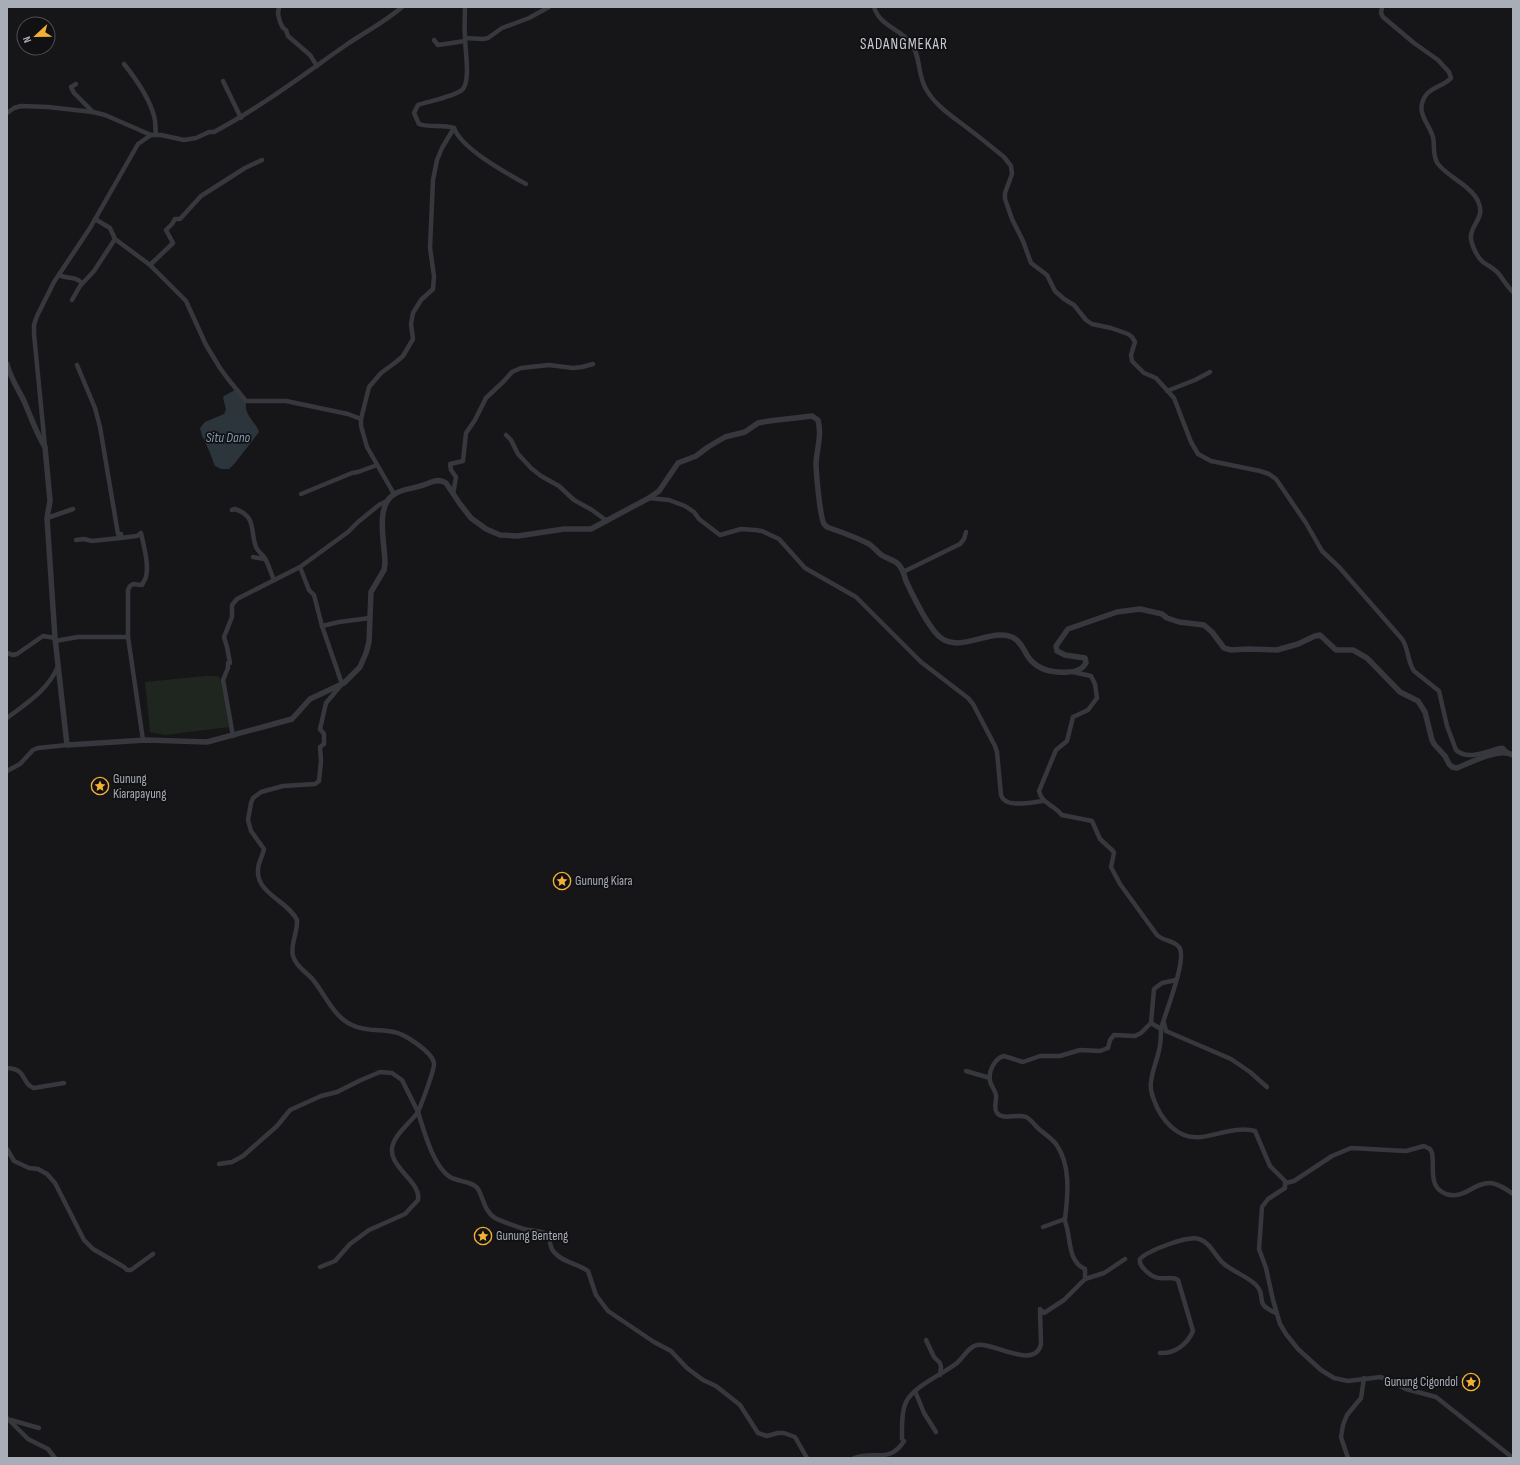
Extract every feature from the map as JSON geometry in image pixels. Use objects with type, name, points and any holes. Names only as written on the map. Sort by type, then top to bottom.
[{"type":"street","points":[[279,7],[278,14],[280,22],[286,30],[287,35],[310,55],[317,66]]},
{"type":"street","points":[[7,113],[14,108],[21,106],[48,107],[92,112],[105,115],[154,135],[184,140],[193,139],[214,132],[240,118],[362,34],[387,19],[402,7]]},
{"type":"street","points":[[465,7],[467,70],[464,87],[460,91],[435,101],[418,105],[414,112],[418,124],[424,126],[448,126],[454,128],[461,140],[492,165],[526,184]]},
{"type":"street","points":[[434,40],[438,45],[465,40],[488,38],[502,28],[529,18],[549,7]]},
{"type":"street","points":[[874,7],[881,19],[901,33],[911,43],[917,54],[923,84],[937,104],[1004,157],[1011,166],[1012,176],[1005,193],[1005,199],[1031,263],[1046,275],[1055,291],[1074,305],[1086,320],[1092,324],[1111,328],[1132,336],[1135,342],[1131,355],[1132,361],[1144,373],[1156,378],[1174,398],[1191,442],[1198,454],[1211,461],[1260,471],[1276,478],[1306,523],[1322,551],[1339,567],[1402,639],[1407,648],[1412,669],[1439,690],[1447,726],[1457,751],[1471,755],[1503,748],[1510,754]]},
{"type":"street","points":[[1382,7],[1381,13],[1383,17],[1414,43],[1438,60],[1450,75],[1451,78],[1449,80],[1425,96],[1422,114],[1432,137],[1434,155],[1437,162],[1446,172],[1459,180],[1462,185],[1473,194],[1478,202],[1481,212],[1472,234],[1476,250],[1482,260],[1497,272],[1513,292]]},
{"type":"street","points":[[124,64],[142,90],[151,107],[154,118],[154,135]]},
{"type":"street","points":[[223,81],[240,118]]},
{"type":"street","points":[[76,84],[71,88],[92,112]]},
{"type":"street","points":[[394,494],[371,456],[362,435],[362,419],[369,387],[380,373],[403,356],[413,339],[410,324],[413,312],[421,300],[433,289],[434,276],[430,248],[433,180],[437,160],[442,148],[454,128]]},
{"type":"street","points":[[67,745],[55,640],[48,518],[50,501],[34,329],[37,316],[59,275],[95,219],[138,144],[154,135]]},
{"type":"street","points":[[150,265],[173,243],[166,230],[172,224],[174,218],[180,219],[203,194],[245,168],[262,160]]},
{"type":"street","points":[[95,219],[110,228],[116,239],[150,265],[186,301],[206,345],[220,368],[246,401],[286,401],[348,414],[362,419]]},
{"type":"street","points":[[72,300],[82,283],[96,267],[116,239]]},
{"type":"street","points":[[59,275],[66,278],[76,279],[82,283]]},
{"type":"street","points":[[7,364],[10,381],[24,401],[40,440],[45,447]]},
{"type":"street","points":[[453,494],[456,477],[451,470],[450,464],[463,462],[466,433],[475,420],[487,397],[512,372],[521,368],[549,365],[573,368],[593,364]]},
{"type":"street","points":[[77,365],[95,408],[100,427],[118,534],[121,534],[120,538]]},
{"type":"street","points":[[1167,392],[1210,372]]},
{"type":"street","points":[[233,736],[223,681],[228,668],[228,663],[230,663],[224,637],[232,617],[232,605],[237,599],[300,567],[348,532],[358,522],[379,506],[388,501],[394,494],[435,480],[442,480],[446,483],[466,512],[476,522],[486,529],[500,535],[518,536],[564,528],[591,529],[649,498],[659,491],[678,463],[696,456],[725,437],[745,432],[758,423],[768,420],[812,416],[818,420],[820,425],[816,464],[824,524],[827,527],[871,545],[882,556],[897,563],[930,626],[943,639],[949,642],[963,642],[995,635],[1007,636],[1018,640],[1031,659],[1051,672],[1073,672],[1091,676],[1095,684],[1097,698],[1091,708],[1073,717],[1067,741],[1056,750],[1039,791],[1043,800],[1056,808],[1064,816],[1092,821],[1100,839],[1114,853],[1111,866],[1115,876],[1129,898],[1157,935],[1180,947],[1182,962],[1162,1029],[1160,1048],[1150,1083],[1157,1106],[1165,1121],[1177,1132],[1197,1138],[1239,1129],[1254,1130],[1270,1166],[1286,1183]]},
{"type":"street","points":[[506,435],[511,440],[518,454],[531,468],[559,486],[574,500],[592,510],[607,521]]},
{"type":"street","points":[[301,494],[352,473],[377,465]]},
{"type":"street","points":[[649,498],[669,500],[685,506],[720,535],[742,529],[755,530],[778,538],[806,570],[856,597],[922,662],[968,698],[973,704],[997,752],[1001,795],[1003,800],[1018,804],[1043,800]]},
{"type":"street","points":[[7,771],[20,764],[33,750],[38,748],[143,740],[207,742],[233,736],[292,719],[310,699],[347,681],[360,668],[369,642],[371,592],[384,566],[385,554],[382,523],[388,501]]},
{"type":"street","points":[[48,518],[73,509]]},
{"type":"street","points":[[232,510],[235,509],[242,511],[250,521],[254,531],[256,546],[265,559],[274,580]]},
{"type":"street","points":[[903,572],[960,544],[966,532]]},
{"type":"street","points":[[76,540],[84,539],[92,541],[120,538],[138,536],[141,533],[146,558],[146,579],[142,586],[133,584],[128,588],[128,637],[143,740]]},
{"type":"street","points":[[253,557],[265,559]]},
{"type":"street","points":[[300,567],[309,590],[314,595],[322,626],[342,684]]},
{"type":"street","points":[[1073,672],[1082,669],[1086,661],[1085,658],[1065,655],[1057,651],[1056,646],[1068,629],[1106,615],[1125,610],[1150,610],[1179,622],[1204,625],[1212,632],[1224,648],[1231,650],[1277,650],[1298,644],[1320,635],[1336,650],[1353,650],[1367,658],[1400,692],[1420,704],[1425,712],[1434,744],[1445,756],[1452,767],[1457,768],[1489,755],[1510,754]]},
{"type":"street","points":[[322,626],[370,618]]},
{"type":"street","points":[[7,653],[13,655],[17,654],[43,636],[55,640],[78,637],[128,637]]},
{"type":"street","points":[[7,718],[41,691],[48,683],[58,666]]},
{"type":"street","points":[[320,1267],[335,1262],[350,1244],[369,1230],[402,1215],[416,1202],[418,1198],[417,1191],[396,1163],[392,1148],[397,1137],[418,1112],[424,1100],[426,1089],[434,1068],[433,1059],[425,1050],[399,1033],[362,1029],[348,1023],[334,1009],[313,980],[296,963],[293,956],[292,947],[297,920],[292,910],[266,889],[261,882],[258,869],[264,849],[251,831],[248,820],[250,803],[259,793],[283,786],[315,784],[319,780],[320,747],[324,744],[324,734],[320,729],[326,703],[342,684]]},
{"type":"street","points":[[1085,1279],[1085,1269],[1079,1266],[1073,1257],[1064,1219],[1068,1195],[1067,1173],[1058,1148],[1052,1140],[1028,1118],[1023,1116],[1001,1116],[996,1112],[996,1096],[990,1078],[993,1066],[1002,1056],[1023,1062],[1040,1056],[1060,1056],[1080,1050],[1104,1050],[1108,1048],[1110,1040],[1114,1035],[1135,1036],[1141,1033],[1150,1023],[1154,989],[1162,983],[1176,980]]},
{"type":"street","points":[[1166,1014],[1164,1025],[1166,1031],[1231,1059],[1250,1072],[1267,1087]]},
{"type":"street","points":[[1150,1023],[1162,1029]]},
{"type":"street","points":[[7,1068],[15,1069],[21,1072],[27,1083],[34,1088],[64,1083]]},
{"type":"street","points":[[966,1071],[990,1078]]},
{"type":"street","points":[[218,1164],[232,1162],[243,1156],[276,1126],[291,1109],[321,1096],[336,1092],[380,1072],[392,1073],[402,1080],[418,1112],[430,1147],[444,1172],[458,1181],[473,1185],[477,1188],[482,1202],[493,1216],[523,1229],[547,1234],[550,1246],[555,1253],[567,1262],[588,1271],[596,1295],[610,1314],[671,1351],[687,1368],[703,1380],[716,1386],[740,1405],[758,1432],[767,1436],[784,1433],[795,1437],[807,1458]]},
{"type":"street","points":[[1286,1183],[1294,1181],[1332,1156],[1351,1148],[1406,1151],[1423,1146],[1427,1147],[1432,1153],[1434,1182],[1438,1189],[1444,1193],[1452,1196],[1459,1195],[1480,1185],[1491,1183],[1502,1186],[1513,1194]]},
{"type":"street","points":[[7,1149],[14,1161],[29,1168],[38,1169],[51,1178],[80,1236],[93,1249],[127,1270],[131,1270],[153,1254]]},
{"type":"street","points":[[1286,1183],[1285,1188],[1268,1199],[1262,1207],[1258,1239],[1259,1249],[1266,1268],[1281,1327],[1298,1349],[1326,1374],[1342,1380],[1383,1378],[1406,1388],[1436,1397],[1513,1458]]},
{"type":"street","points":[[1043,1227],[1065,1219]]},
{"type":"street","points":[[1160,1352],[1166,1353],[1176,1350],[1184,1343],[1193,1331],[1178,1280],[1174,1278],[1166,1279],[1154,1277],[1149,1274],[1139,1262],[1142,1256],[1162,1247],[1192,1238],[1202,1240],[1223,1264],[1256,1286],[1264,1306],[1276,1312]]},
{"type":"street","points":[[854,1458],[861,1456],[881,1456],[891,1453],[898,1448],[904,1441],[902,1439],[902,1430],[905,1405],[910,1396],[915,1391],[957,1363],[971,1348],[977,1345],[987,1345],[1015,1355],[1029,1355],[1036,1352],[1040,1349],[1041,1344],[1040,1309],[1044,1313],[1057,1305],[1085,1279],[1110,1269],[1125,1260]]},
{"type":"street","points":[[926,1340],[934,1358],[941,1364],[940,1375]]},
{"type":"street","points":[[1348,1458],[1341,1437],[1342,1425],[1347,1415],[1361,1398],[1364,1378]]},
{"type":"street","points":[[915,1391],[924,1413],[936,1432]]},
{"type":"street","points":[[8,1419],[39,1428]]},
{"type":"street","points":[[8,1419],[28,1439],[48,1449],[55,1458]]},
{"type":"shaded area","points":[[218,676],[220,678],[229,727],[165,735],[150,732],[145,682]]},
{"type":"water","name":"Situ Dano","points":[[235,390],[246,403],[248,415],[259,432],[229,469],[221,469],[215,466],[200,428],[205,422],[224,414],[226,409],[223,398]]},
{"type":"place","name":"Gunung Kiarapayung","points":[[100,786]]},
{"type":"place","name":"Gunung Kiara","points":[[562,881]]},
{"type":"place","name":"Gunung Benteng","points":[[483,1236]]},
{"type":"place","name":"Gunung Cigondol","points":[[1471,1382]]},
{"type":"district","name":"SADANGMEKAR","points":[[904,44]]}]
